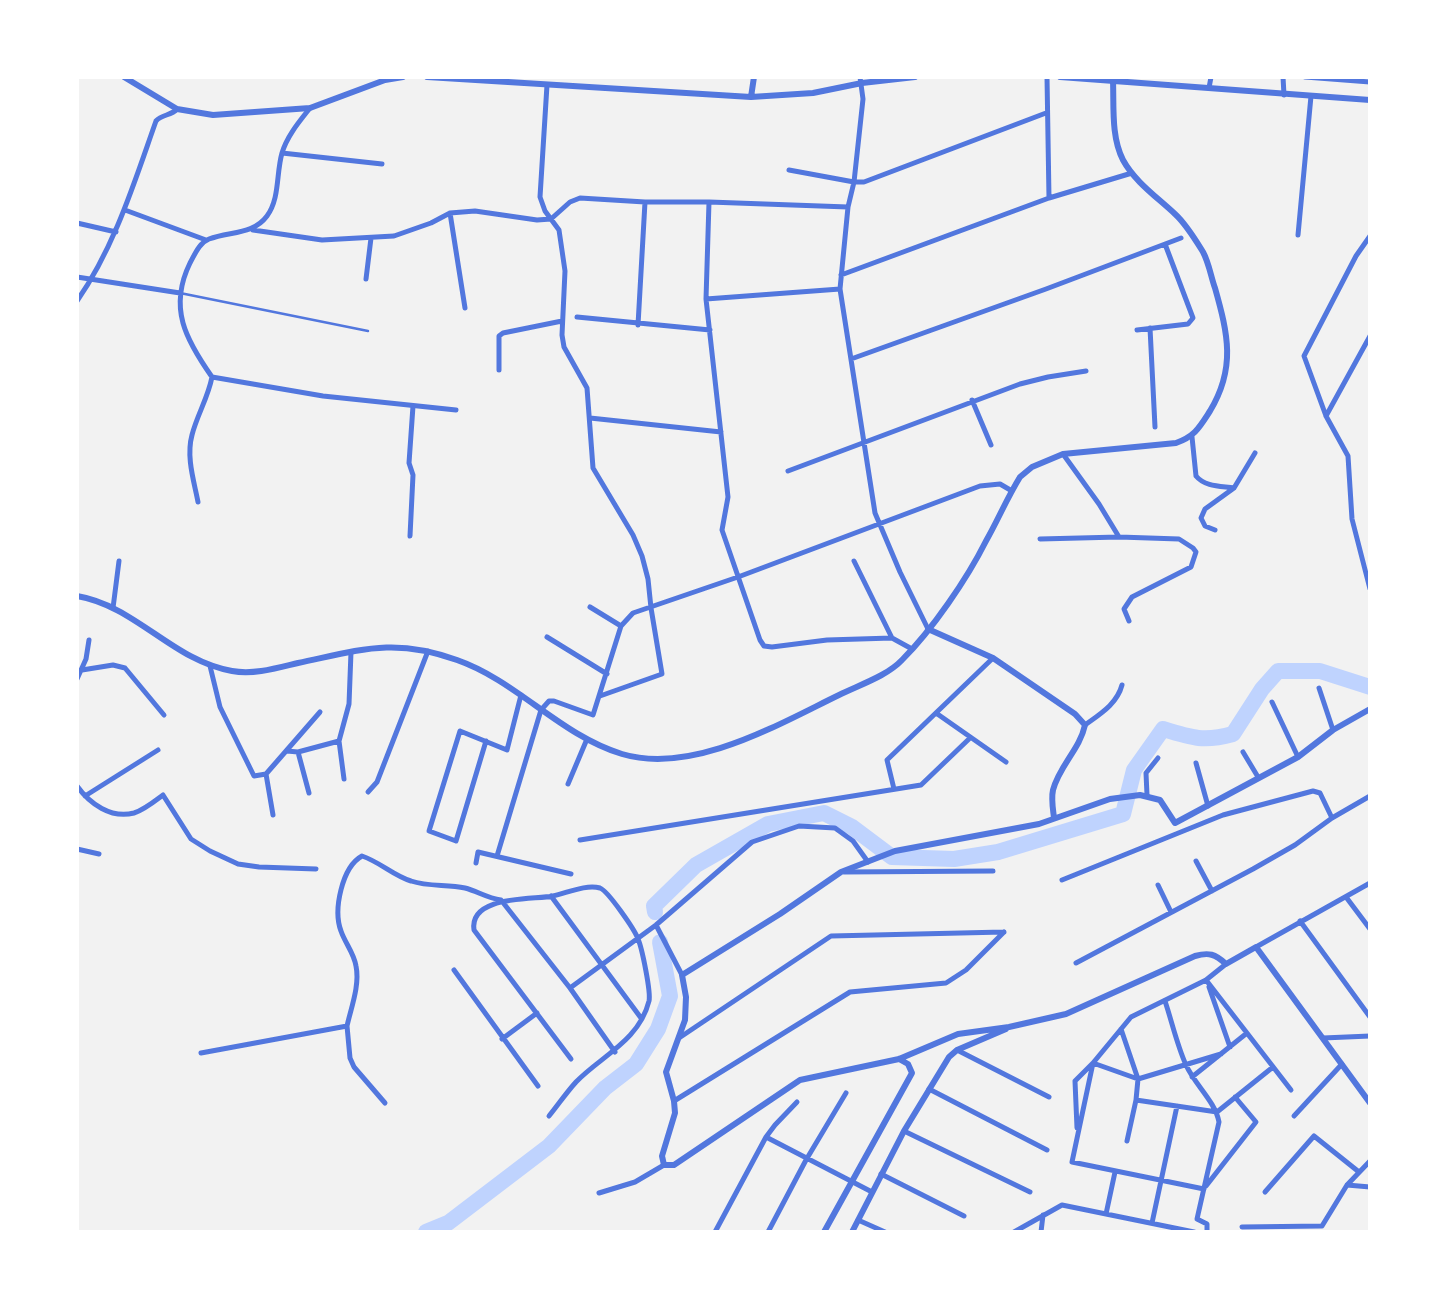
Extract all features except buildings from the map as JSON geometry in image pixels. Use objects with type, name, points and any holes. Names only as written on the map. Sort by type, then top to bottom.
[{"type":"street","points":[[124,77],[177,109],[213,116],[310,108],[385,80],[403,77]]},
{"type":"street","points":[[427,77],[531,80],[547,85],[751,97],[813,93],[861,80],[915,77]]},
{"type":"street","points":[[751,97],[754,77]]},
{"type":"street","points":[[1048,77],[1046,113],[1049,198]]},
{"type":"street","points":[[1060,77],[1370,100]]},
{"type":"street","points":[[1209,88],[1211,77]]},
{"type":"street","points":[[1283,77],[1284,95]]},
{"type":"street","points":[[1305,77],[1370,82]]},
{"type":"street","points":[[861,80],[863,99],[840,289],[875,513],[928,629],[993,657],[1075,714],[1085,725]]},
{"type":"street","points":[[77,596],[96,599],[113,608],[197,660],[233,671],[253,672],[392,646],[428,651],[482,671],[587,739],[622,754],[642,757],[699,755],[744,740],[855,688],[901,662],[912,649],[967,574],[1020,477],[1032,467],[1063,454],[1176,443],[1192,437],[1218,398],[1227,372],[1227,349],[1223,315],[1205,255],[1176,215],[1132,173],[1118,148],[1113,81]]},
{"type":"street","points":[[547,85],[540,197],[545,211],[559,230],[565,271],[562,321],[564,347],[587,388],[593,468],[642,555],[662,674],[600,696]]},
{"type":"street","points":[[1298,235],[1311,96]]},
{"type":"street","points":[[253,230],[273,207],[282,153],[290,134],[310,108]]},
{"type":"street","points":[[77,301],[116,232],[156,121],[177,109]]},
{"type":"street","points":[[789,170],[864,182],[1046,113]]},
{"type":"street","points":[[282,153],[382,164]]},
{"type":"street","points":[[841,275],[1049,198],[1132,173]]},
{"type":"street","points":[[125,210],[206,240],[253,230],[322,240],[394,236],[450,213],[475,211],[537,220],[551,219],[575,199],[848,207]]},
{"type":"street","points":[[638,325],[645,202]]},
{"type":"street","points":[[709,202],[706,299],[728,497],[722,530],[764,646],[772,648],[827,640],[892,638],[912,649]]},
{"type":"street","points":[[450,213],[465,307]]},
{"type":"street","points":[[77,223],[116,232]]},
{"type":"street","points":[[1370,236],[1356,256],[1304,356],[1326,416],[1348,456],[1352,519],[1370,589]]},
{"type":"street","points":[[366,279],[372,238]]},
{"type":"street","points":[[851,359],[1181,238]]},
{"type":"street","points":[[198,502],[190,455],[192,436],[210,391],[212,377],[191,347],[180,316],[180,293],[186,271],[197,250],[206,240]]},
{"type":"street","points":[[1137,330],[1188,324],[1194,318],[1165,244]]},
{"type":"street","points":[[77,277],[180,293]]},
{"type":"street","points":[[706,299],[840,289]]},
{"type":"street","points":[[577,317],[710,330]]},
{"type":"street","points":[[499,370],[499,336],[562,321]]},
{"type":"street","points":[[1150,328],[1155,427]]},
{"type":"street","points":[[1326,416],[1370,336]]},
{"type":"street","points":[[788,471],[972,400],[1030,381],[1086,371]]},
{"type":"street","points":[[212,377],[323,396],[456,410]]},
{"type":"street","points":[[972,400],[991,445]]},
{"type":"street","points":[[410,536],[413,475],[408,463],[413,406]]},
{"type":"street","points":[[590,418],[721,432]]},
{"type":"street","points":[[1192,437],[1196,476],[1200,481],[1234,488]]},
{"type":"street","points":[[1215,530],[1205,526],[1201,518],[1205,509],[1234,488],[1255,453]]},
{"type":"street","points":[[1063,454],[1119,537]]},
{"type":"street","points":[[497,856],[541,710],[549,701],[554,701],[593,715],[621,626],[633,613],[738,577],[980,486],[1000,484],[1012,491]]},
{"type":"street","points":[[1040,539],[1179,539],[1194,548],[1196,552],[1191,567],[1132,597],[1124,609],[1129,621]]},
{"type":"street","points":[[113,608],[118,561]]},
{"type":"street","points":[[854,561],[892,638]]},
{"type":"street","points":[[590,607],[621,626]]},
{"type":"street","points":[[547,637],[607,674]]},
{"type":"street","points":[[77,680],[89,640]]},
{"type":"street","points":[[368,792],[377,782],[428,651]]},
{"type":"street","points":[[344,779],[339,741],[349,704],[351,652]]},
{"type":"street","points":[[894,789],[887,760],[993,657]]},
{"type":"street","points":[[82,670],[113,665],[125,668],[164,715]]},
{"type":"street","points":[[210,666],[220,707],[251,774],[257,777],[266,774],[320,712]]},
{"type":"street","points":[[1054,818],[1052,792],[1083,734],[1085,725],[1111,705],[1119,696],[1122,685]]},
{"type":"street","points":[[1319,688],[1333,730]]},
{"type":"street","points":[[486,741],[456,841],[429,831],[460,731],[486,741],[507,750],[521,695]]},
{"type":"street","points":[[1272,702],[1298,757]]},
{"type":"street","points":[[1175,824],[1298,757],[1333,730],[1370,709]]},
{"type":"street","points":[[936,713],[1006,762]]},
{"type":"street","points":[[580,840],[921,785],[970,738]]},
{"type":"street","points":[[568,784],[587,739]]},
{"type":"street","points":[[287,751],[298,752],[339,741]]},
{"type":"street","points":[[85,796],[158,750]]},
{"type":"street","points":[[298,752],[309,793]]},
{"type":"street","points":[[1243,752],[1258,778]]},
{"type":"street","points":[[1144,795],[1146,773],[1158,758]]},
{"type":"street","points":[[1196,763],[1208,806]]},
{"type":"street","points":[[266,774],[273,815]]},
{"type":"street","points":[[77,786],[95,805],[113,814],[135,813],[163,795],[191,839],[238,864],[316,869]]},
{"type":"street","points":[[1062,880],[1223,815],[1316,790],[1332,817]]},
{"type":"street","points":[[682,975],[841,872],[895,851],[1039,824],[1110,799],[1144,795],[1164,805],[1180,832]]},
{"type":"street","points":[[1076,963],[1296,845],[1332,817],[1370,796]]},
{"type":"street","points":[[570,988],[656,925],[752,842],[799,826],[835,828],[853,841],[868,862]]},
{"type":"street","points":[[77,849],[99,854]]},
{"type":"street","points":[[476,863],[478,852],[570,874]]},
{"type":"street","points":[[385,1103],[354,1067],[350,1058],[346,1026],[357,980],[357,967],[340,930],[339,903],[344,878],[354,861],[362,856],[376,861],[408,881],[435,887],[465,888],[484,897],[501,900],[551,896],[592,887],[599,888],[608,896],[638,938],[649,985],[649,1001],[628,1039],[576,1081],[549,1116]]},
{"type":"street","points":[[1196,861],[1212,891]]},
{"type":"street","points":[[841,872],[993,872]]},
{"type":"street","points":[[1078,1137],[1075,1081],[1131,1017],[1206,980],[1226,964],[1370,883]]},
{"type":"street","points":[[1158,885],[1171,912]]},
{"type":"street","points":[[551,896],[641,1018]]},
{"type":"street","points":[[1346,897],[1370,929]]},
{"type":"street","points":[[501,900],[480,914],[475,920],[474,930],[571,1059]]},
{"type":"street","points":[[501,900],[570,988],[615,1052]]},
{"type":"street","points":[[1300,921],[1370,1017]]},
{"type":"street","points":[[656,925],[682,975],[686,997],[685,1020],[680,1038],[669,1057],[666,1072],[675,1113],[662,1156],[664,1165]]},
{"type":"street","points":[[674,1101],[850,992],[946,983],[966,970],[1004,932],[831,936],[680,1038]]},
{"type":"street","points":[[1256,947],[1370,1104]]},
{"type":"street","points":[[599,1193],[635,1182],[664,1165],[674,1165],[800,1080],[899,1059],[958,1034],[1009,1027],[1066,1014],[1208,953],[1219,957],[1226,964]]},
{"type":"street","points":[[454,971],[538,1086]]},
{"type":"street","points":[[1206,980],[1291,1090]]},
{"type":"street","points":[[1206,980],[1230,1047]]},
{"type":"street","points":[[1165,1002],[1185,1063],[1217,1112],[1219,1122],[1197,1219],[1207,1224],[1207,1232]]},
{"type":"street","points":[[502,1039],[537,1013]]},
{"type":"street","points":[[201,1053],[346,1026]]},
{"type":"street","points":[[852,1232],[904,1131],[949,1057],[957,1050],[1009,1027]]},
{"type":"street","points":[[1121,1029],[1138,1079],[1127,1141]]},
{"type":"street","points":[[1192,1077],[1247,1033]]},
{"type":"street","points":[[1323,1038],[1370,1036]]},
{"type":"street","points":[[957,1050],[1049,1097]]},
{"type":"street","points":[[1093,1063],[1138,1079],[1221,1054]]},
{"type":"street","points":[[824,1232],[912,1073],[908,1064],[899,1059]]},
{"type":"street","points":[[1093,1063],[1072,1163],[1204,1189]]},
{"type":"street","points":[[1294,1116],[1342,1064]]},
{"type":"street","points":[[1136,1100],[1217,1112],[1273,1067]]},
{"type":"street","points":[[929,1090],[1046,1150]]},
{"type":"street","points":[[768,1232],[846,1093]]},
{"type":"street","points":[[1204,1189],[1256,1122],[1235,1097]]},
{"type":"street","points":[[715,1232],[766,1137],[797,1102]]},
{"type":"street","points":[[1152,1223],[1177,1106]]},
{"type":"street","points":[[904,1131],[1030,1192]]},
{"type":"street","points":[[1265,1192],[1314,1136],[1359,1172]]},
{"type":"street","points":[[766,1137],[872,1192]]},
{"type":"street","points":[[1242,1227],[1322,1226],[1347,1185],[1370,1161]]},
{"type":"street","points":[[1106,1214],[1115,1172]]},
{"type":"street","points":[[881,1174],[964,1216]]},
{"type":"street","points":[[1347,1185],[1370,1187]]},
{"type":"street","points":[[1014,1232],[1062,1205],[1194,1232]]},
{"type":"street","points":[[1041,1232],[1043,1215]]},
{"type":"street","points":[[858,1220],[885,1232]]},
{"type":"lane","points":[[180,293],[368,331]]},
{"type":"waterway","points":[[655,912],[654,906],[696,865],[768,824],[824,813],[852,827],[892,857],[954,859],[998,852],[1123,814],[1134,770],[1163,729],[1198,738],[1233,734],[1262,689],[1278,671],[1320,671],[1370,687]]},
{"type":"waterway","points":[[426,1232],[448,1223],[549,1146],[605,1088],[636,1064],[658,1029],[670,996],[660,942]]}]
